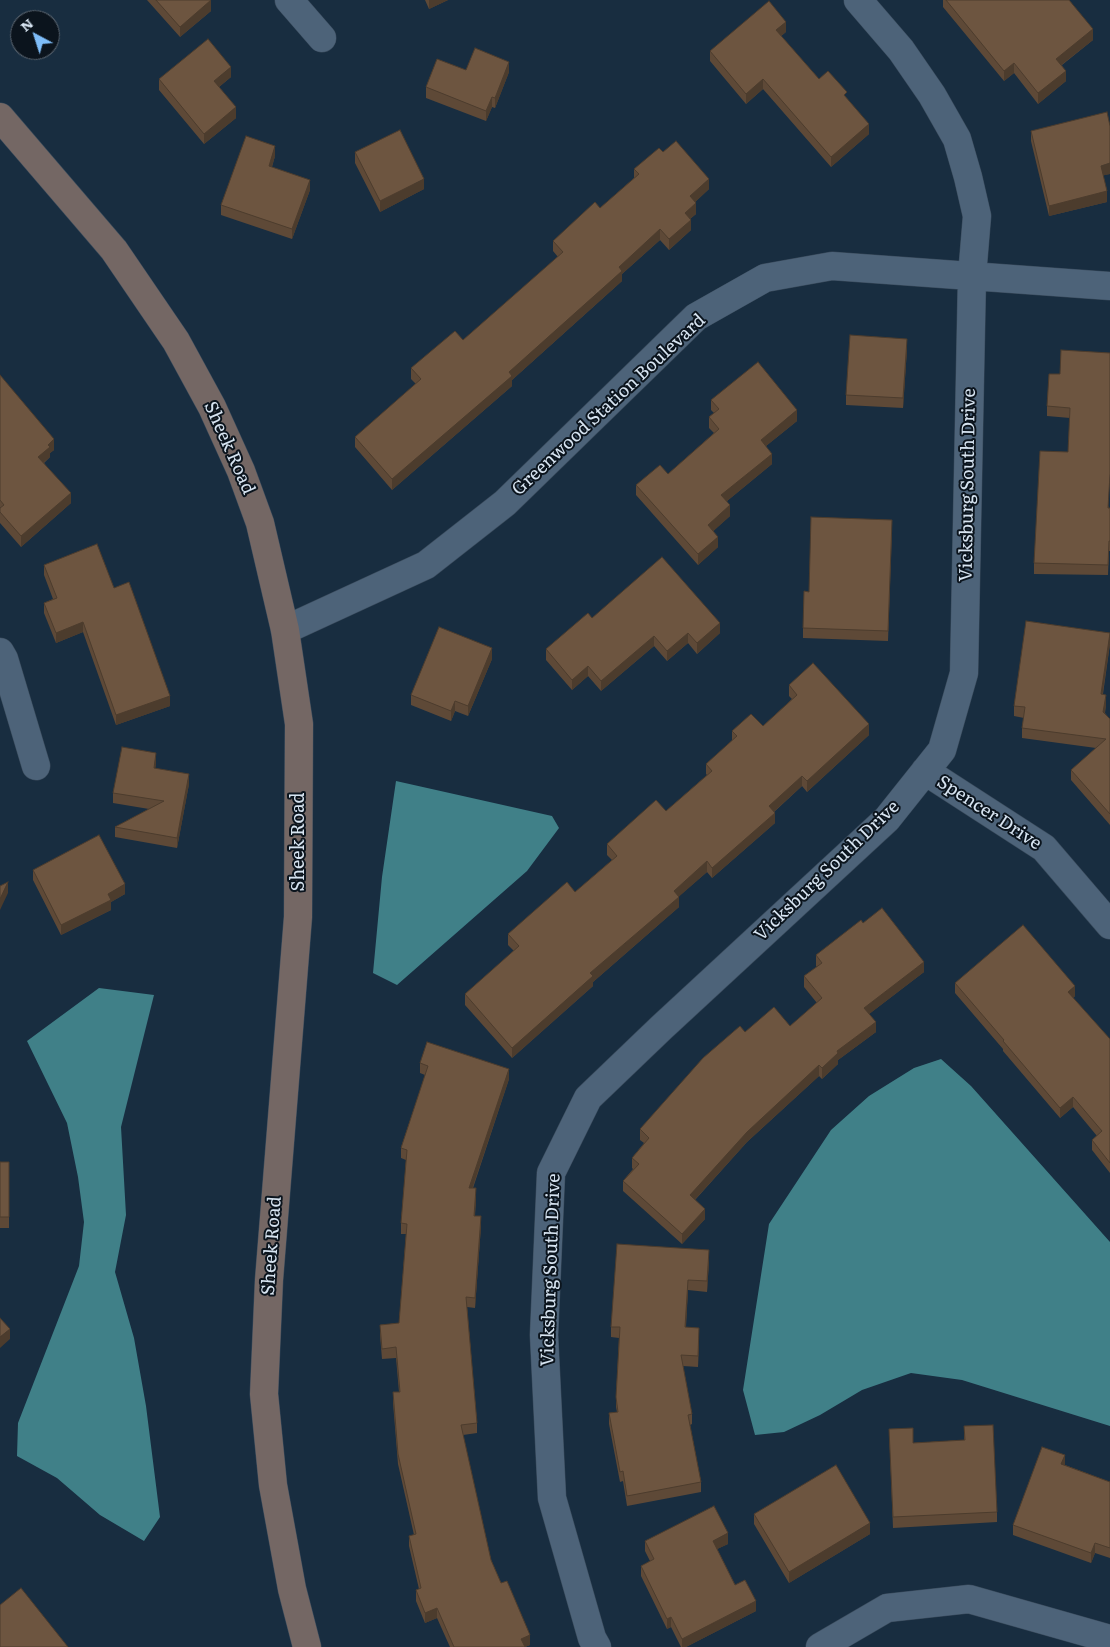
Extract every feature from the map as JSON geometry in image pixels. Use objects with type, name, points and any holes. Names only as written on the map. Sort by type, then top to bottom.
[{"type":"street","points":[[289,0],[322,38]]},
{"type":"street","name":"Vicksburg South Drive","points":[[597,1647],[592,1638],[552,1498],[544,1335],[551,1173],[588,1098],[887,819],[942,750],[964,673],[972,276],[977,216],[968,177],[956,139],[932,95],[901,50],[858,0]]},
{"type":"street","name":"Sheek Road","points":[[0,117],[114,250],[176,340],[212,407],[242,471],[260,523],[285,630],[299,724],[298,917],[268,1280],[264,1394],[273,1485],[292,1589],[307,1647]]},
{"type":"street","name":"Greenwood Station Boulevard","points":[[285,630],[426,565],[505,504],[696,317],[765,278],[832,266],[1110,286]]},
{"type":"street","points":[[0,652],[4,659],[36,766]]},
{"type":"street","name":"Spencer Drive","points":[[925,771],[1044,848],[1110,925]]},
{"type":"street","points":[[820,1647],[886,1608],[969,1599],[1110,1638]]},
{"type":"shaded area","points":[[396,781],[552,816],[559,828],[527,871],[397,985],[373,973],[382,877]]},
{"type":"shaded area","points":[[99,988],[154,995],[121,1127],[126,1215],[115,1272],[134,1338],[146,1406],[160,1517],[144,1541],[100,1515],[57,1478],[17,1456],[18,1423],[79,1266],[84,1222],[78,1177],[67,1123],[27,1041]]},
{"type":"shaded area","points":[[941,1059],[971,1086],[1110,1242],[1110,1426],[962,1380],[911,1373],[862,1390],[820,1415],[784,1432],[755,1435],[743,1390],[769,1224],[831,1130],[869,1096],[914,1068]]},
{"type":"building","points":[[156,0],[211,0],[180,27]]},
{"type":"building","points":[[946,0],[1069,0],[1093,29],[1056,59],[1066,71],[1038,93],[1014,63],[1004,71]]},
{"type":"building","points":[[769,1],[786,22],[776,30],[819,79],[828,71],[847,92],[844,95],[869,124],[831,157],[763,79],[746,94],[710,51]]},
{"type":"building","points":[[208,39],[231,67],[214,81],[236,107],[204,134],[159,79]]},
{"type":"building","points":[[475,48],[509,62],[495,98],[492,97],[486,111],[426,87],[437,59],[466,70]]},
{"type":"building","points":[[1107,112],[1110,126],[1110,163],[1101,166],[1107,191],[1049,206],[1031,131]]},
{"type":"building","points":[[400,130],[424,179],[380,201],[355,152]]},
{"type":"building","points":[[246,136],[275,146],[269,166],[310,180],[292,229],[221,205]]},
{"type":"building","points":[[676,141],[709,179],[690,196],[696,203],[685,213],[691,220],[669,239],[660,229],[619,267],[622,271],[509,372],[512,376],[392,479],[355,437],[421,379],[411,368],[455,331],[463,340],[563,252],[553,241],[595,202],[600,208],[639,174],[634,169],[659,148],[663,152]]},
{"type":"building","points":[[850,335],[907,339],[903,398],[846,395]]},
{"type":"building","points":[[1061,350],[1110,353],[1110,474],[1108,508],[1110,508],[1110,541],[1108,565],[1034,563],[1040,451],[1068,452],[1070,408],[1047,406],[1049,374],[1060,374]]},
{"type":"building","points":[[758,362],[797,410],[761,440],[772,454],[721,495],[730,505],[708,525],[718,537],[698,554],[636,485],[660,465],[668,474],[719,429],[709,417],[719,409],[711,400]]},
{"type":"building","points":[[0,375],[54,439],[48,445],[50,447],[38,457],[71,493],[21,536],[0,512],[0,508],[4,505],[0,500]]},
{"type":"building","points":[[811,517],[892,520],[888,631],[803,628],[804,591],[809,592]]},
{"type":"building","points":[[97,544],[114,588],[129,582],[170,696],[116,715],[83,622],[56,633],[44,603],[57,598],[44,565]]},
{"type":"building","points":[[662,557],[720,623],[697,643],[688,633],[667,651],[654,636],[601,681],[588,666],[572,680],[546,649],[588,613],[592,618]]},
{"type":"building","points":[[1026,621],[1110,633],[1101,694],[1106,695],[1103,712],[1110,719],[1110,814],[1071,770],[1106,739],[1022,728],[1025,707],[1014,706]]},
{"type":"building","points":[[439,627],[492,648],[468,706],[455,701],[451,711],[411,695]]},
{"type":"building","points":[[813,663],[869,724],[807,781],[802,776],[769,806],[775,813],[712,868],[707,861],[674,891],[679,897],[590,973],[593,976],[512,1048],[465,994],[519,946],[508,934],[567,882],[575,892],[617,856],[607,844],[656,800],[666,811],[712,771],[706,764],[737,736],[732,731],[751,714],[763,726],[797,695],[789,685]]},
{"type":"building","points":[[122,747],[156,753],[154,768],[189,774],[177,838],[115,827],[164,801],[113,793]]},
{"type":"building","points":[[99,835],[125,884],[108,894],[111,900],[61,925],[33,870]]},
{"type":"building","points":[[8,882],[0,899],[0,886]]},
{"type":"building","points":[[882,908],[924,962],[864,1008],[876,1022],[837,1051],[838,1053],[822,1068],[819,1065],[747,1132],[690,1195],[705,1209],[682,1234],[623,1181],[639,1164],[632,1158],[649,1138],[640,1129],[703,1058],[740,1026],[745,1032],[774,1007],[790,1026],[822,998],[804,976],[822,963],[816,955],[861,920],[863,923]]},
{"type":"building","points":[[1023,925],[1075,986],[1068,992],[1110,1039],[1110,1163],[1092,1140],[1102,1131],[1073,1097],[1060,1108],[955,983]]},
{"type":"building","points":[[427,1042],[509,1069],[469,1188],[476,1188],[474,1216],[481,1216],[475,1298],[466,1297],[477,1423],[461,1425],[491,1560],[501,1583],[507,1581],[530,1635],[521,1639],[525,1647],[454,1647],[437,1608],[425,1613],[416,1590],[421,1588],[409,1536],[416,1534],[398,1454],[393,1392],[400,1392],[396,1347],[382,1349],[380,1325],[399,1323],[407,1224],[401,1223],[407,1150],[401,1148],[428,1066],[420,1063]]},
{"type":"building","points":[[0,1162],[9,1162],[9,1217],[0,1217]]},
{"type":"building","points":[[617,1244],[709,1250],[707,1281],[688,1280],[685,1327],[699,1328],[698,1356],[681,1355],[692,1414],[688,1415],[701,1482],[627,1496],[623,1471],[620,1472],[609,1413],[618,1412],[616,1397],[620,1327],[611,1327]]},
{"type":"building","points":[[0,1318],[10,1329],[0,1337]]},
{"type":"building","points":[[993,1425],[997,1512],[893,1517],[889,1429],[913,1428],[913,1443],[965,1440],[964,1426]]},
{"type":"building","points":[[1042,1447],[1065,1455],[1061,1464],[1110,1482],[1110,1548],[1095,1543],[1091,1553],[1013,1525]]},
{"type":"building","points":[[836,1465],[870,1523],[789,1572],[754,1514]]},
{"type":"building","points":[[714,1506],[728,1533],[713,1541],[735,1585],[745,1580],[756,1601],[682,1639],[671,1617],[667,1619],[641,1566],[654,1559],[645,1541]]},
{"type":"building","points":[[21,1588],[68,1647],[0,1647],[0,1605]]}]
